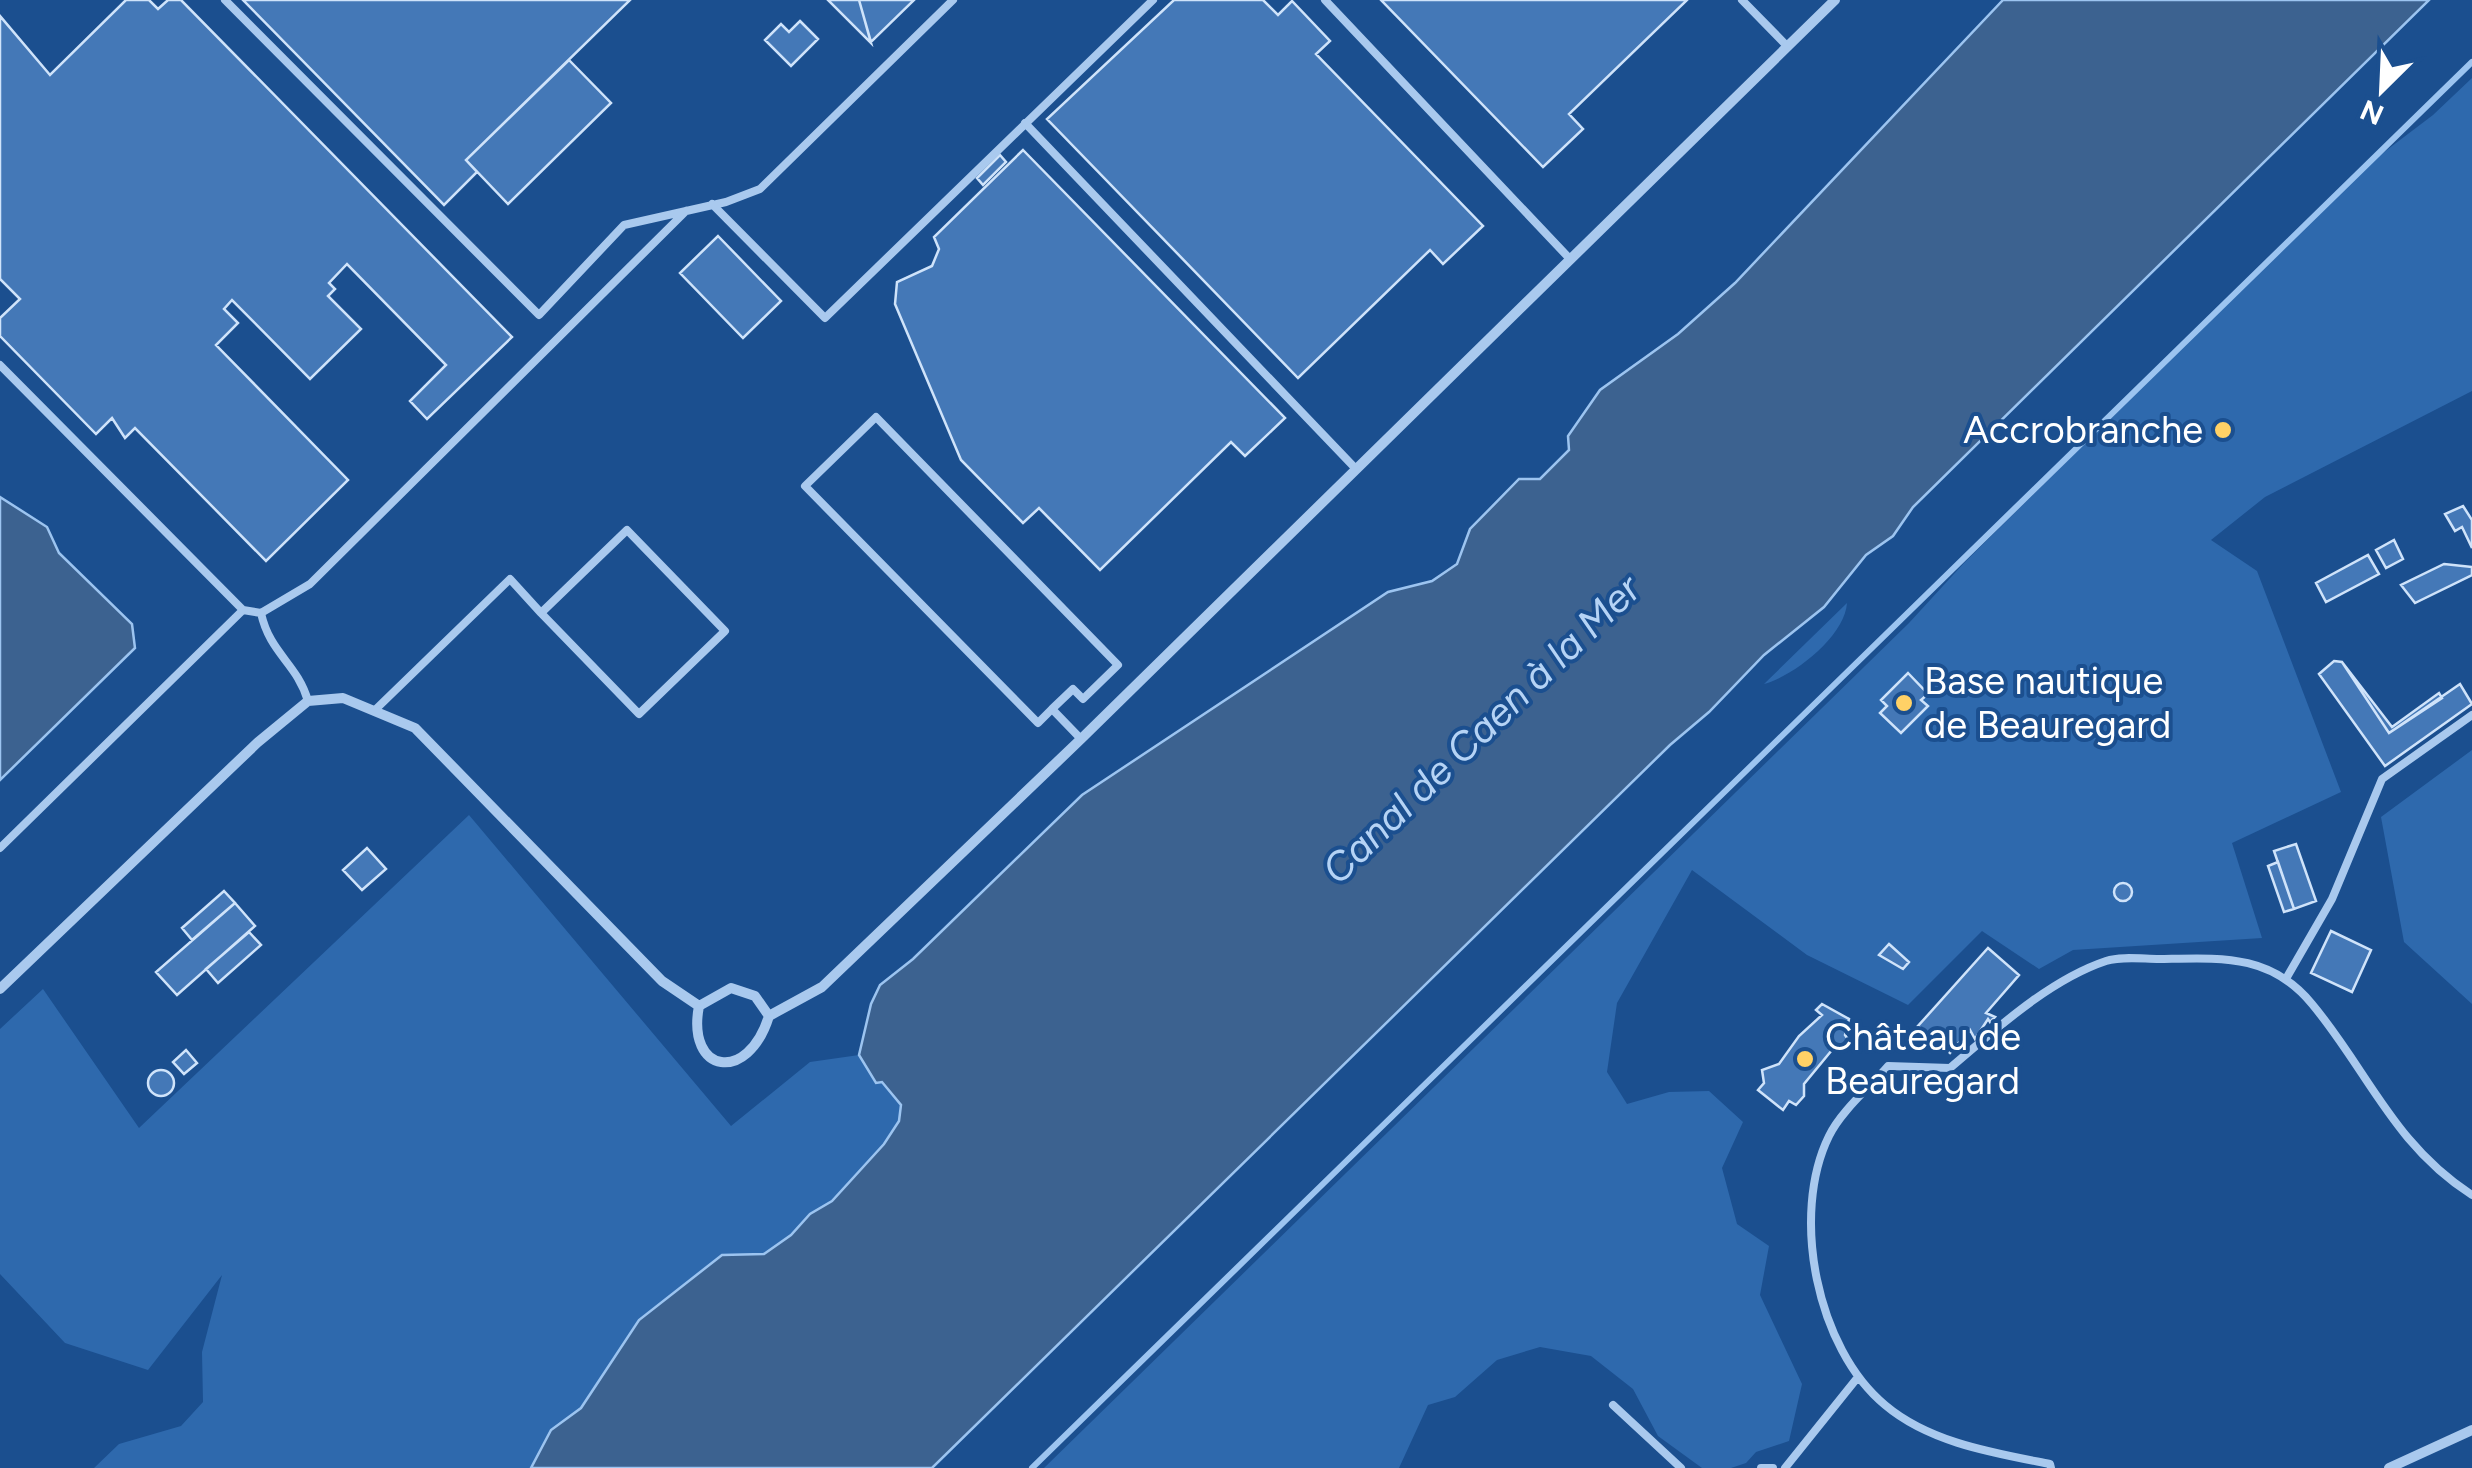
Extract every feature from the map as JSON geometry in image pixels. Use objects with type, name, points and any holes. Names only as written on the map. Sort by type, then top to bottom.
[{"type":"street","points":[[699,1006],[694,1033],[705,1053],[728,1063],[744,1060],[761,1041],[769,1016],[822,987],[1082,739],[1835,0]]},
{"type":"street","points":[[0,989],[257,743],[308,701],[344,698],[415,728],[662,981],[699,1006]]},
{"type":"street","points":[[699,1006],[732,988],[755,996],[769,1016]]},
{"type":"street","points":[[2389,1468],[2472,1430]]},
{"type":"lane","points":[[224,0],[539,315],[624,225],[760,189],[953,0]]},
{"type":"lane","points":[[712,204],[825,318],[1153,0]]},
{"type":"lane","points":[[1325,0],[1570,259]]},
{"type":"lane","points":[[1742,0],[1786,46]]},
{"type":"lane","points":[[1026,124],[1356,469]]},
{"type":"lane","points":[[0,365],[243,610],[261,613],[310,584],[688,209]]},
{"type":"lane","points":[[876,417],[1118,665],[1083,699],[1073,688],[1052,709],[1038,723],[805,486],[876,417]]},
{"type":"lane","points":[[375,710],[510,579],[541,613],[639,714],[725,630],[627,530],[541,613]]},
{"type":"lane","points":[[0,848],[243,610]]},
{"type":"lane","points":[[261,613],[266,639],[302,678],[308,701]]},
{"type":"lane","points":[[1052,709],[1082,739]]},
{"type":"lane","points":[[2287,977],[2332,899],[2382,779],[2472,715]]},
{"type":"lane","points":[[2051,1468],[2050,1464],[1981,1450],[1912,1422],[1886,1406],[1858,1376],[1816,1292],[1812,1246],[1814,1193],[1830,1132],[1888,1066],[1950,1068],[2026,1005],[2108,960],[2244,960],[2287,977],[2314,1005],[2387,1116],[2452,1182],[2472,1195]]},
{"type":"lane","points":[[1785,1468],[1858,1376]]},
{"type":"lane","points":[[1613,1404],[1681,1468]]},
{"type":"lane","points":[[1762,1468],[1773,1468]]},
{"type":"shaded area","points":[[2472,78],[2472,391],[2265,497],[2211,540],[2257,571],[2341,792],[2232,843],[2262,938],[2073,950],[2039,969],[1982,931],[1908,1005],[1807,955],[1692,870],[1617,1003],[1607,1072],[1627,1104],[1669,1092],[1709,1091],[1743,1122],[1722,1168],[1737,1224],[1769,1246],[1760,1295],[1802,1384],[1789,1441],[1756,1452],[1746,1463],[1731,1468],[1702,1468],[1658,1436],[1633,1389],[1591,1356],[1540,1347],[1497,1360],[1455,1397],[1428,1405],[1399,1468],[1044,1468],[1909,623],[1964,563],[2367,165],[2433,115]]},
{"type":"shaded area","points":[[1847,603],[1837,628],[1816,653],[1789,673],[1764,684]]},
{"type":"shaded area","points":[[2472,750],[2472,1004],[2404,942],[2381,817]]},
{"type":"shaded area","points":[[469,815],[731,1126],[810,1062],[859,1055],[897,1097],[901,1105],[899,1121],[884,1144],[832,1201],[810,1214],[791,1235],[764,1254],[722,1255],[639,1320],[581,1408],[558,1425],[531,1468],[94,1468],[119,1444],[181,1426],[203,1402],[202,1352],[222,1275],[148,1370],[65,1343],[0,1274],[0,1029],[43,989],[139,1128]]},
{"type":"water","name":"Canal de Caen à la Mer","points":[[2003,0],[2429,0],[1913,507],[1893,536],[1866,555],[1824,607],[1764,655],[1709,712],[1670,745],[932,1468],[531,1468],[551,1430],[581,1408],[639,1320],[722,1255],[764,1254],[791,1235],[810,1214],[832,1201],[884,1144],[899,1121],[901,1105],[882,1082],[876,1083],[859,1055],[871,1004],[880,985],[913,959],[1082,795],[1388,592],[1432,581],[1457,564],[1470,529],[1519,479],[1540,479],[1569,450],[1568,436],[1600,390],[1678,334],[1735,283]]},
{"type":"water","points":[[0,497],[47,527],[59,553],[132,624],[135,648],[0,780]]},
{"type":"building","points":[[126,0],[149,0],[158,9],[168,0],[181,0],[512,337],[427,419],[410,401],[446,365],[347,264],[329,283],[335,289],[328,296],[361,329],[310,379],[232,300],[224,309],[238,323],[216,345],[348,480],[266,561],[135,428],[125,438],[112,418],[96,434],[0,336],[0,318],[20,299],[0,279],[0,16],[50,75]]},
{"type":"building","points":[[243,0],[630,0],[466,160],[477,172],[444,205]]},
{"type":"building","points":[[828,0],[859,0],[871,43]]},
{"type":"building","points":[[859,0],[914,0],[871,42]]},
{"type":"building","points":[[1174,0],[1263,0],[1278,15],[1292,1],[1330,41],[1316,54],[1483,226],[1443,264],[1430,250],[1298,378],[1047,119]]},
{"type":"building","points":[[1381,0],[1687,0],[1569,114],[1583,129],[1543,167]]},
{"type":"building","points":[[800,21],[818,39],[791,66],[765,40],[781,24],[789,32]]},
{"type":"building","points":[[569,60],[611,103],[508,204],[466,160]]},
{"type":"building","points":[[1023,150],[1285,418],[1245,456],[1231,442],[1100,570],[1039,508],[1023,523],[961,460],[895,304],[897,282],[932,266],[939,249],[934,237]]},
{"type":"building","points":[[1000,155],[1006,162],[983,185],[977,178]]},
{"type":"building","points":[[718,236],[781,301],[743,338],[680,273]]},
{"type":"building","points":[[2463,506],[2472,520],[2472,548],[2462,527],[2455,531],[2445,514]]},
{"type":"building","points":[[2394,540],[2403,559],[2386,568],[2376,550]]},
{"type":"building","points":[[2368,555],[2379,574],[2326,602],[2316,583]]},
{"type":"building","points":[[2444,564],[2472,567],[2472,575],[2415,603],[2401,585]]},
{"type":"building","points":[[2334,661],[2342,662],[2389,733],[2460,684],[2472,704],[2385,766],[2319,674]]},
{"type":"building","points":[[2342,662],[2392,727],[2439,693],[2442,698],[2389,733]]},
{"type":"building","name":"Base nautique de Beauregard","points":[[1908,673],[1928,694],[1921,700],[1928,706],[1901,733],[1880,713],[1887,706],[1881,700]]},
{"type":"building","points":[[2296,844],[2316,901],[2294,909],[2274,851]]},
{"type":"building","points":[[367,848],[386,869],[362,890],[343,870]]},
{"type":"building","points":[[2278,862],[2294,909],[2284,912],[2268,866]]},
{"type":"building","points":[[2123,883],[2132,892],[2123,901],[2114,892]]},
{"type":"building","points":[[224,891],[235,903],[192,940],[182,928]]},
{"type":"building","points":[[235,903],[255,926],[177,995],[156,972]]},
{"type":"building","points":[[2331,931],[2371,950],[2352,992],[2311,973]]},
{"type":"building","points":[[249,932],[261,945],[218,983],[206,969]]},
{"type":"building","points":[[1889,944],[1909,962],[1903,969],[1879,955]]},
{"type":"building","points":[[1988,948],[2019,975],[1986,1013],[1995,1017],[1990,1022],[1988,1019],[1975,1039],[1970,1030],[1950,1053],[1918,1026]]},
{"type":"building","name":"Château de Beauregard","points":[[1822,1004],[1849,1019],[1845,1035],[1849,1041],[1832,1050],[1804,1084],[1804,1096],[1796,1105],[1789,1101],[1783,1110],[1758,1090],[1764,1083],[1762,1070],[1779,1064],[1799,1036],[1822,1015],[1816,1010]]},
{"type":"building","points":[[186,1050],[197,1063],[184,1074],[173,1062]]},
{"type":"building","points":[[161,1070],[170,1074],[174,1083],[170,1092],[161,1096],[152,1092],[148,1083],[152,1074]]},
{"type":"waterway","points":[[1032,1468],[2472,62]]},
{"type":"place","name":"Accrobranche","points":[[2223,430]]},
{"type":"place","name":"Base nautique de Beauregard","points":[[1904,703]]},
{"type":"place","name":"Château de Beauregard","points":[[1805,1059]]}]
